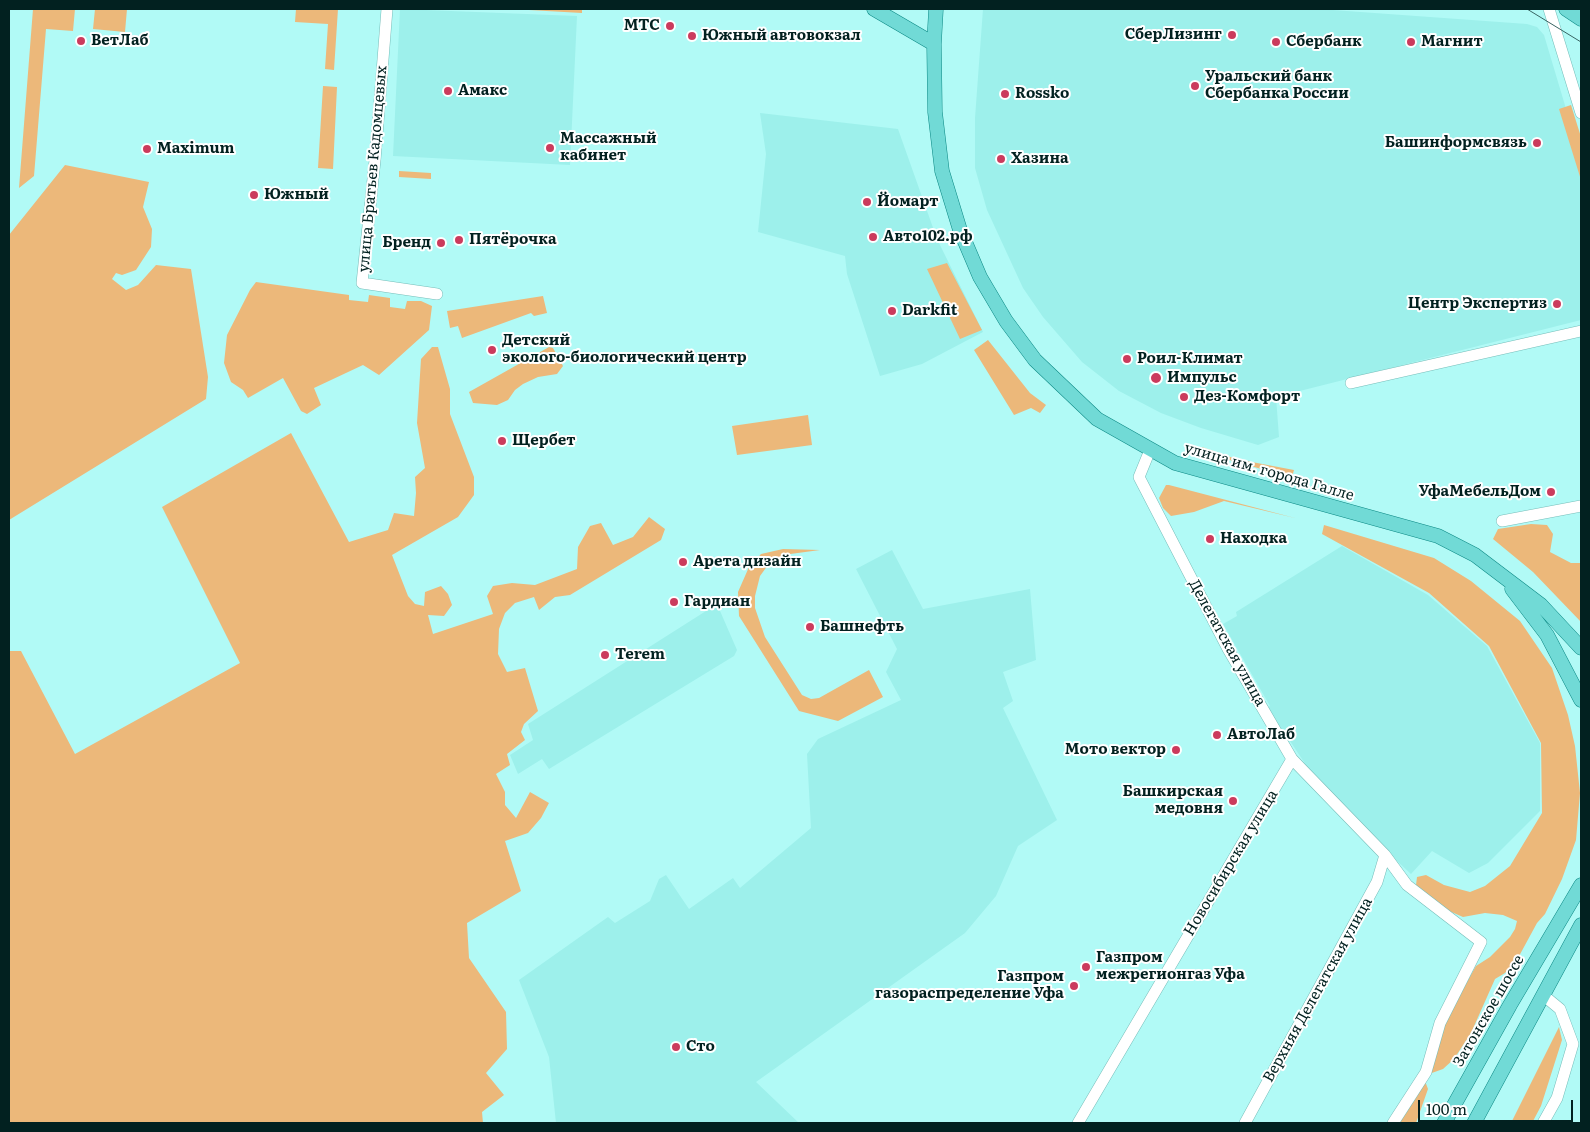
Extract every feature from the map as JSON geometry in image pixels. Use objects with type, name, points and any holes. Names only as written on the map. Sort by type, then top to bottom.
[{"type":"main road","points":[[874,9],[934,44]]},
{"type":"main road","name":"улица им. города Галле","points":[[936,9],[934,44],[935,112],[942,171],[960,230],[980,277],[1006,321],[1035,360],[1097,419],[1182,466],[1438,536],[1474,555],[1541,605],[1581,648]]},
{"type":"main road","points":[[1566,9],[1581,19]]},
{"type":"main road","name":"улица им. города Галле","points":[[1501,574],[1547,635],[1581,700]]},
{"type":"main road","name":"Затонское шоссе","points":[[1444,1123],[1581,885]]},
{"type":"main road","points":[[1474,1123],[1581,925]]},
{"type":"main road","points":[[1564,958],[1581,937]]},
{"type":"street","name":"улица Братьев Кадомцевых","points":[[387,9],[375,160],[362,283],[437,294]]},
{"type":"street","points":[[1549,9],[1581,113]]},
{"type":"street","points":[[1351,383],[1580,334]]},
{"type":"street","name":"Делегатская улица","points":[[1150,450],[1139,477],[1228,649],[1292,759],[1385,855],[1407,885],[1481,942],[1440,1023],[1426,1072],[1393,1123]]},
{"type":"street","points":[[1502,521],[1581,506]]},
{"type":"street","name":"Новосибирская улица","points":[[1078,1123],[1292,759]]},
{"type":"street","name":"Верхняя Делегатская улица","points":[[1245,1123],[1377,882],[1385,855]]},
{"type":"street","points":[[1543,995],[1560,1009],[1573,1044],[1557,1098],[1543,1123]]},
{"type":"shaded area","points":[[33,9],[75,9],[73,31],[46,29],[34,176],[19,188]]},
{"type":"shaded area","points":[[95,9],[127,9],[125,32],[93,29]]},
{"type":"shaded area","points":[[296,9],[338,9],[334,70],[325,69],[328,24],[295,22]]},
{"type":"shaded area","points":[[400,9],[577,16],[570,165],[393,156]]},
{"type":"shaded area","points":[[511,9],[582,9],[582,13]]},
{"type":"shaded area","points":[[983,9],[1319,9],[1527,24],[1537,27],[1544,35],[1581,159],[1581,320],[1276,397],[1279,437],[1258,445],[1201,428],[1161,413],[1119,391],[1082,362],[1043,317],[1023,288],[987,210],[975,168],[975,118]]},
{"type":"shaded area","points":[[323,86],[337,87],[333,169],[318,168]]},
{"type":"shaded area","points":[[1571,105],[1581,137],[1581,180],[1559,109]]},
{"type":"shaded area","points":[[760,113],[898,129],[937,239],[983,332],[922,364],[880,376],[847,274],[845,256],[758,232],[766,154]]},
{"type":"shaded area","points":[[65,165],[149,182],[143,207],[152,229],[151,247],[136,270],[122,275],[116,273],[112,279],[126,290],[138,285],[156,265],[191,269],[208,377],[206,399],[9,520],[9,235]]},
{"type":"shaded area","points":[[399,171],[431,173],[431,179],[399,177]]},
{"type":"shaded area","points":[[947,263],[982,330],[960,339],[927,269]]},
{"type":"shaded area","points":[[256,282],[349,295],[349,300],[368,302],[369,295],[390,298],[390,307],[405,309],[407,301],[421,301],[432,306],[429,330],[379,375],[363,365],[314,388],[321,405],[307,414],[301,411],[283,378],[248,398],[243,390],[231,382],[224,363],[227,335]]},
{"type":"shaded area","points":[[543,296],[547,313],[534,316],[531,313],[462,338],[458,326],[450,328],[447,311]]},
{"type":"shaded area","points":[[988,340],[1030,393],[1046,405],[1040,413],[1031,408],[1014,415],[974,350]]},
{"type":"shaded area","points":[[432,347],[438,347],[450,389],[450,414],[474,477],[474,495],[458,517],[392,555],[408,596],[415,604],[424,606],[425,592],[441,586],[448,594],[452,605],[444,616],[428,615],[433,634],[493,614],[487,596],[493,586],[512,583],[535,585],[577,569],[578,547],[590,526],[601,523],[613,545],[633,537],[649,517],[665,529],[661,540],[570,595],[555,597],[539,610],[534,597],[515,603],[505,613],[499,629],[498,654],[507,672],[525,668],[538,711],[524,724],[521,732],[525,740],[507,754],[510,765],[496,774],[505,792],[505,805],[516,818],[530,792],[549,803],[541,818],[528,833],[505,841],[521,891],[467,923],[469,958],[506,1012],[507,1049],[486,1073],[504,1095],[482,1112],[483,1123],[9,1123],[9,651],[21,651],[75,754],[240,663],[162,507],[291,433],[349,542],[388,530],[394,513],[414,516],[415,477],[425,468],[417,423],[421,359]]},
{"type":"shaded area","points":[[549,347],[553,348],[563,366],[557,374],[538,377],[523,384],[515,390],[508,400],[497,405],[473,403],[469,392]]},
{"type":"shaded area","points":[[808,415],[812,445],[737,455],[732,426]]},
{"type":"shaded area","points":[[1202,447],[1236,459],[1294,470],[1292,477],[1235,462],[1204,450]]},
{"type":"shaded area","points":[[1166,485],[1295,518],[1224,501],[1194,512],[1171,516],[1163,508],[1159,498]]},
{"type":"shaded area","points":[[1531,524],[1547,525],[1553,534],[1550,552],[1571,563],[1581,563],[1581,622],[1533,572],[1493,539],[1498,529]]},
{"type":"shaded area","points":[[1324,525],[1434,558],[1471,581],[1520,621],[1552,668],[1568,715],[1575,746],[1580,793],[1576,840],[1562,879],[1545,914],[1537,923],[1518,958],[1505,973],[1495,979],[1471,1033],[1454,1059],[1443,1069],[1429,1074],[1443,1024],[1476,966],[1490,957],[1510,937],[1517,921],[1503,915],[1485,913],[1463,917],[1440,907],[1416,885],[1417,877],[1426,875],[1444,885],[1470,892],[1485,886],[1510,866],[1542,813],[1541,743],[1489,646],[1429,593],[1322,534]]},
{"type":"shaded area","points":[[1342,546],[1428,595],[1487,646],[1540,743],[1540,811],[1488,863],[1469,873],[1432,851],[1411,874],[1384,849],[1308,768],[1290,741],[1287,743],[1266,709],[1270,706],[1223,624],[1237,616],[1236,612]]},
{"type":"shaded area","points":[[783,549],[820,550],[783,555],[768,565],[760,576],[755,596],[755,608],[765,637],[802,695],[811,699],[819,698],[869,670],[883,697],[838,721],[799,711],[739,616],[738,592],[749,567],[761,554]]},
{"type":"shaded area","points":[[892,550],[923,609],[1030,589],[1036,660],[1003,672],[1013,701],[1003,708],[1057,820],[1018,846],[996,896],[965,933],[756,1082],[799,1123],[556,1123],[549,1057],[519,980],[608,917],[615,923],[650,901],[659,879],[666,875],[689,909],[733,878],[740,888],[811,828],[807,754],[818,739],[901,700],[886,672],[897,649],[856,569]]},
{"type":"shaded area","points":[[717,604],[737,650],[734,656],[549,769],[542,759],[518,774],[510,755],[533,740],[528,724]]},
{"type":"shaded area","points":[[1559,1027],[1562,1040],[1541,1106],[1532,1123],[1511,1123]]},
{"type":"shaded area","points":[[1425,1081],[1428,1089],[1416,1123],[1397,1123]]},
{"type":"tram line","points":[[1517,9],[1527,9],[1581,42]]},
{"type":"place","name":"МТС","points":[[670,26]]},
{"type":"place","name":"СберЛизинг","points":[[1232,35]]},
{"type":"place","name":"Южный автовокзал","points":[[692,36]]},
{"type":"place","name":"ВетЛаб","points":[[81,41]]},
{"type":"place","name":"Сбербанк","points":[[1276,42]]},
{"type":"place","name":"Магнит","points":[[1411,42]]},
{"type":"place","name":"Уральский банк Сбербанка России","points":[[1195,86]]},
{"type":"place","name":"Амакс","points":[[448,91]]},
{"type":"place","name":"Rossko","points":[[1005,94]]},
{"type":"place","name":"Башинформсвязь","points":[[1537,143]]},
{"type":"place","name":"Массажный кабинет","points":[[550,148]]},
{"type":"place","name":"Maximum","points":[[147,149]]},
{"type":"place","name":"Хазина","points":[[1001,159]]},
{"type":"place","name":"Южный","points":[[254,195]]},
{"type":"place","name":"Йомарт","points":[[867,202]]},
{"type":"place","name":"Авто102.рф","points":[[873,237]]},
{"type":"place","name":"Пятёрочка","points":[[459,240]]},
{"type":"place","name":"Бренд","points":[[441,243]]},
{"type":"place","name":"Центр Экспертиз","points":[[1557,304]]},
{"type":"place","name":"Darkfit","points":[[892,311]]},
{"type":"place","name":"Детский эколого-биологический центр","points":[[492,350]]},
{"type":"place","name":"Роил-Климат","points":[[1127,359]]},
{"type":"place","name":"Импульс","points":[[1156,378]]},
{"type":"place","name":"Дез‑Комфорт","points":[[1184,397]]},
{"type":"place","name":"Щербет","points":[[502,441]]},
{"type":"place","name":"УфаМебельДом","points":[[1551,492]]},
{"type":"place","name":"Находка","points":[[1210,539]]},
{"type":"place","name":"Арета дизайн","points":[[683,562]]},
{"type":"place","name":"Гардиан","points":[[674,602]]},
{"type":"place","name":"Башнефть","points":[[810,627]]},
{"type":"place","name":"Terem","points":[[605,655]]},
{"type":"place","name":"АвтоЛаб","points":[[1217,735]]},
{"type":"place","name":"Мото вектор","points":[[1176,750]]},
{"type":"place","name":"Башкирская медовня","points":[[1233,801]]},
{"type":"place","name":"Газпром межрегионгаз Уфа","points":[[1086,967]]},
{"type":"place","name":"Газпром газораспределение Уфа","points":[[1074,986]]},
{"type":"place","name":"Сто","points":[[676,1047]]}]
